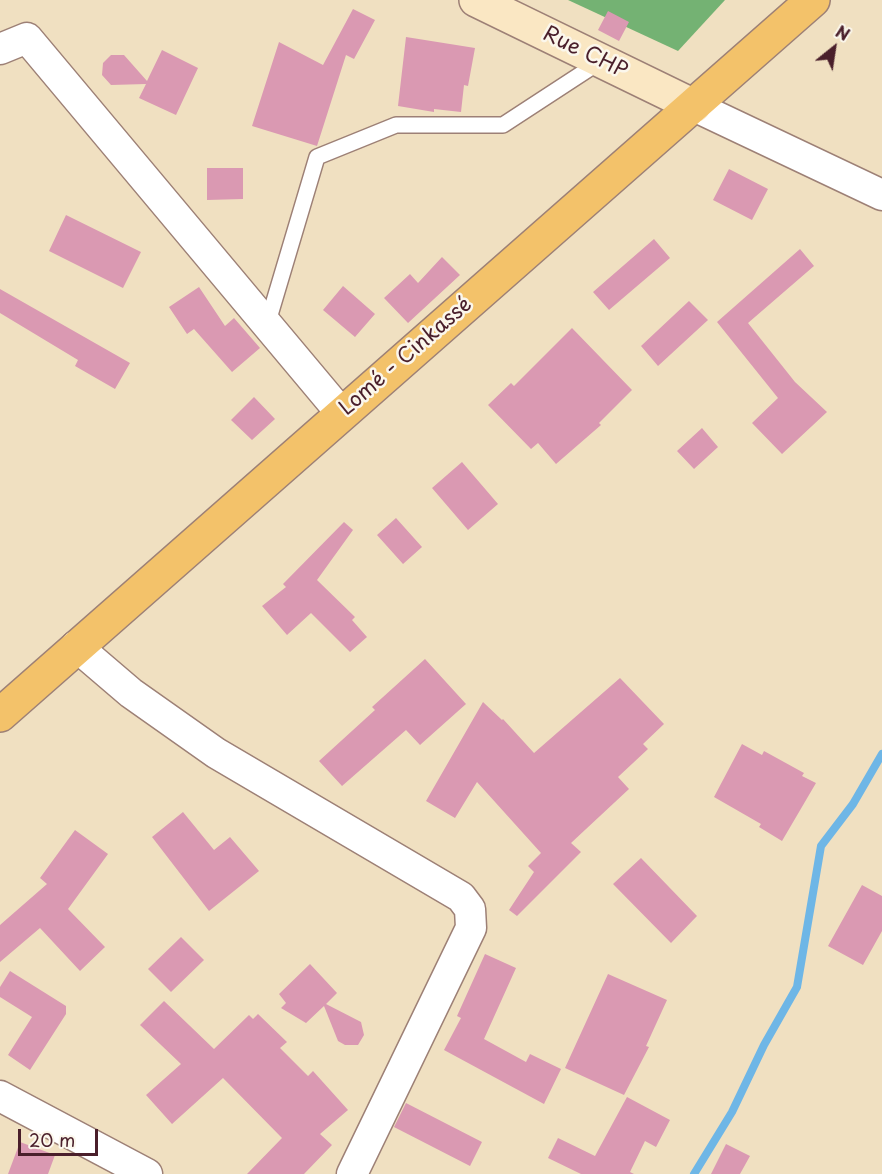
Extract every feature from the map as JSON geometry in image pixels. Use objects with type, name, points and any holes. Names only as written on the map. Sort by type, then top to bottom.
[{"type":"highway","name":"Lomé - Cinkassé","points":[[0,716],[76,646],[813,0]]},
{"type":"street","name":"Rue CHP","points":[[476,0],[693,106]]},
{"type":"street","points":[[0,49],[27,38],[342,414]]},
{"type":"street","points":[[693,106],[882,195]]},
{"type":"street","points":[[76,646],[131,693],[216,753],[461,897],[470,909],[471,928],[352,1174]]},
{"type":"street","points":[[0,1096],[147,1174]]},
{"type":"lane","points":[[267,325],[316,157],[396,125],[503,125],[601,61]]},
{"type":"green space","points":[[568,0],[725,0],[678,51]]},
{"type":"building","points":[[353,9],[375,20],[354,59],[346,55],[317,146],[252,126],[279,42],[323,65]]},
{"type":"building","points":[[608,11],[629,22],[619,41],[598,30]]},
{"type":"building","points":[[406,37],[475,48],[468,86],[464,85],[461,112],[434,109],[434,112],[398,106]]},
{"type":"building","points":[[162,50],[198,68],[176,115],[139,98],[146,84],[111,85],[102,75],[103,63],[111,55],[124,55],[147,81]]},
{"type":"building","points":[[207,168],[243,168],[243,199],[207,200]]},
{"type":"building","points":[[729,169],[768,189],[752,220],[713,200]]},
{"type":"building","points":[[66,215],[141,252],[123,288],[49,251]]},
{"type":"building","points":[[654,239],[670,258],[609,310],[593,292]]},
{"type":"building","points":[[800,249],[814,266],[748,323],[795,382],[827,412],[782,454],[752,423],[778,398],[717,322]]},
{"type":"building","points":[[442,257],[460,275],[408,323],[384,298],[410,274],[418,283]]},
{"type":"building","points":[[343,286],[375,314],[355,337],[323,310]]},
{"type":"building","points":[[199,287],[225,326],[234,318],[260,348],[232,372],[194,329],[187,334],[169,307]]},
{"type":"building","points":[[0,289],[130,363],[115,389],[75,366],[78,360],[0,313]]},
{"type":"building","points":[[689,301],[708,320],[658,366],[641,346]]},
{"type":"building","points":[[572,328],[632,390],[599,423],[601,425],[556,464],[538,443],[531,449],[488,405],[511,383],[514,386]]},
{"type":"building","points":[[254,397],[275,419],[252,440],[231,420]]},
{"type":"building","points":[[702,428],[718,447],[694,469],[677,451]]},
{"type":"building","points":[[462,462],[498,504],[468,530],[432,488]]},
{"type":"building","points":[[396,518],[422,547],[403,564],[377,535]]},
{"type":"building","points":[[344,522],[353,530],[317,580],[355,617],[352,620],[367,637],[350,652],[311,613],[287,635],[262,606],[286,587],[283,584]]},
{"type":"building","points":[[425,659],[466,704],[420,745],[406,730],[342,786],[319,761],[375,710],[372,707]]},
{"type":"building","points":[[620,678],[664,724],[643,744],[648,749],[618,777],[629,789],[571,843],[581,852],[517,916],[509,910],[534,872],[528,866],[541,853],[477,782],[455,818],[426,801],[483,702],[503,719],[534,753]]},
{"type":"building","points":[[742,744],[762,755],[764,751],[804,773],[802,776],[816,783],[782,841],[759,827],[761,824],[714,797]]},
{"type":"building","points":[[183,812],[214,850],[230,837],[259,871],[209,911],[152,837]]},
{"type":"building","points":[[75,830],[108,854],[68,909],[105,947],[80,971],[40,928],[0,962],[0,925],[47,884],[40,878]]},
{"type":"building","points":[[641,858],[697,916],[671,943],[613,884]]},
{"type":"building","points":[[862,885],[882,896],[882,931],[863,965],[828,946]]},
{"type":"building","points":[[181,937],[204,960],[171,992],[148,969]]},
{"type":"building","points":[[485,954],[516,968],[484,1039],[526,1062],[530,1054],[561,1069],[544,1104],[444,1050],[461,1018],[457,1016]]},
{"type":"building","points":[[310,964],[337,993],[326,1004],[361,1022],[364,1035],[358,1045],[345,1045],[338,1041],[324,1006],[306,1023],[281,1008],[286,1003],[279,994]]},
{"type":"building","points":[[10,971],[66,1006],[66,1014],[30,1070],[8,1055],[32,1017],[0,997],[0,987]]},
{"type":"building","points":[[608,974],[667,1000],[646,1046],[649,1047],[624,1095],[565,1068]]},
{"type":"building","points":[[164,1001],[214,1049],[249,1015],[253,1019],[258,1014],[287,1042],[280,1048],[308,1076],[313,1071],[348,1110],[320,1134],[332,1145],[304,1174],[247,1174],[282,1138],[223,1078],[172,1124],[146,1095],[181,1064],[140,1025]]},
{"type":"building","points":[[627,1097],[670,1120],[656,1147],[645,1141],[630,1172],[634,1174],[581,1174],[548,1158],[558,1138],[595,1156]]},
{"type":"building","points":[[406,1103],[482,1142],[470,1166],[394,1127]]},
{"type":"building","points":[[20,1142],[55,1155],[48,1174],[8,1174]]},
{"type":"building","points":[[726,1144],[750,1156],[740,1174],[711,1174]]},
{"type":"waterway","points":[[694,1174],[732,1112],[764,1045],[797,987],[821,846],[853,804],[882,754]]}]
